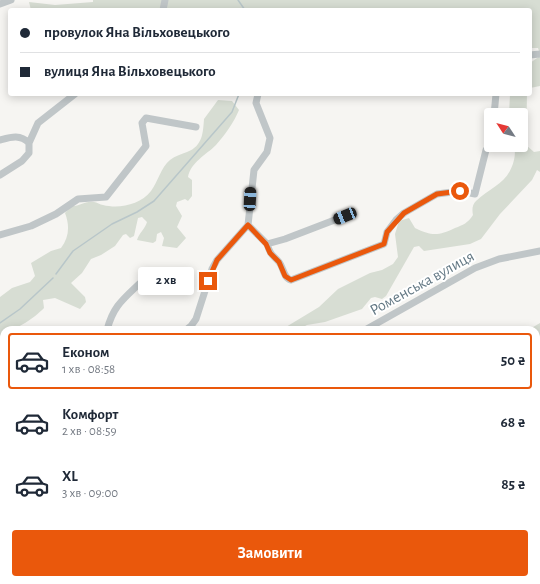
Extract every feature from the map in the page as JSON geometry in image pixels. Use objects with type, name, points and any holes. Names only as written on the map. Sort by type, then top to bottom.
[{"type":"street","points":[[0,4],[11,0]]},
{"type":"street","points":[[0,175],[22,161],[29,153],[29,143],[38,123],[72,96]]},
{"type":"street","points":[[191,326],[196,319],[212,269],[217,260],[248,225],[254,170],[269,146],[270,138],[256,103],[258,96]]},
{"type":"street","points":[[495,108],[496,96]]},
{"type":"street","points":[[0,235],[31,226],[56,214],[78,199],[88,197],[102,199],[106,198],[146,146],[142,123],[146,118],[196,127]]},
{"type":"street","points":[[0,140],[15,136],[21,137],[29,143]]},
{"type":"street","points":[[248,225],[266,244],[270,253],[279,262],[285,276],[291,280],[384,244],[387,232],[396,220],[404,213],[437,194],[460,191],[475,194],[486,152]]},
{"type":"street","points":[[266,244],[285,239],[345,216]]},
{"type":"street","name":"Роменська вулиця","points":[[372,326],[475,268],[499,259],[540,251]]},
{"type":"street","points":[[108,326],[111,316],[118,304],[139,284]]},
{"type":"shaded area","points":[[93,0],[540,0],[540,54],[538,48],[532,48],[532,8],[30,8],[29,2],[55,5],[93,2]]},
{"type":"shaded area","points":[[540,56],[540,86],[532,88],[532,62]]},
{"type":"shaded area","points":[[510,96],[527,96],[527,108],[509,108]]},
{"type":"shaded area","points":[[218,100],[232,101],[239,110],[223,137],[192,167],[188,177],[192,180],[192,196],[188,201],[185,199],[177,202],[176,206],[182,216],[177,227],[186,238],[177,248],[162,246],[164,238],[161,232],[157,234],[156,241],[153,243],[137,240],[147,222],[142,217],[138,218],[134,236],[130,238],[126,234],[123,235],[115,246],[101,255],[91,259],[82,273],[71,283],[85,297],[86,302],[80,309],[55,298],[43,300],[44,308],[26,323],[20,326],[0,326],[0,297],[12,288],[30,282],[35,276],[31,263],[51,251],[61,248],[66,240],[68,231],[68,222],[65,213],[71,206],[95,202],[102,205],[122,206],[141,200],[151,191],[170,160],[196,146],[201,138],[204,119]]},
{"type":"shaded area","points":[[528,147],[534,152],[540,151],[540,172],[537,170],[532,180],[500,214],[481,239],[470,244],[424,251],[419,246],[414,247],[386,296],[382,299],[375,297],[371,298],[362,309],[325,322],[305,326],[288,326],[319,307],[338,289],[370,273],[382,270],[393,264],[398,257],[395,234],[399,221],[409,218],[415,228],[431,234],[439,234],[463,225],[473,215],[472,211],[475,203],[504,180],[511,168],[515,152],[528,152]]},
{"type":"waterway","points":[[238,0],[244,8]]},
{"type":"waterway","points":[[56,274],[73,251],[112,224],[137,212],[154,201],[232,112],[238,96]]},
{"type":"waterway","points":[[0,323],[20,309],[53,278]]},
{"type":"route","points":[[208,281],[217,260],[226,248],[248,225],[266,244],[273,258],[279,262],[285,276],[288,280],[291,280],[360,252],[384,244],[386,241],[387,232],[396,220],[404,213],[437,194],[460,191]]}]
